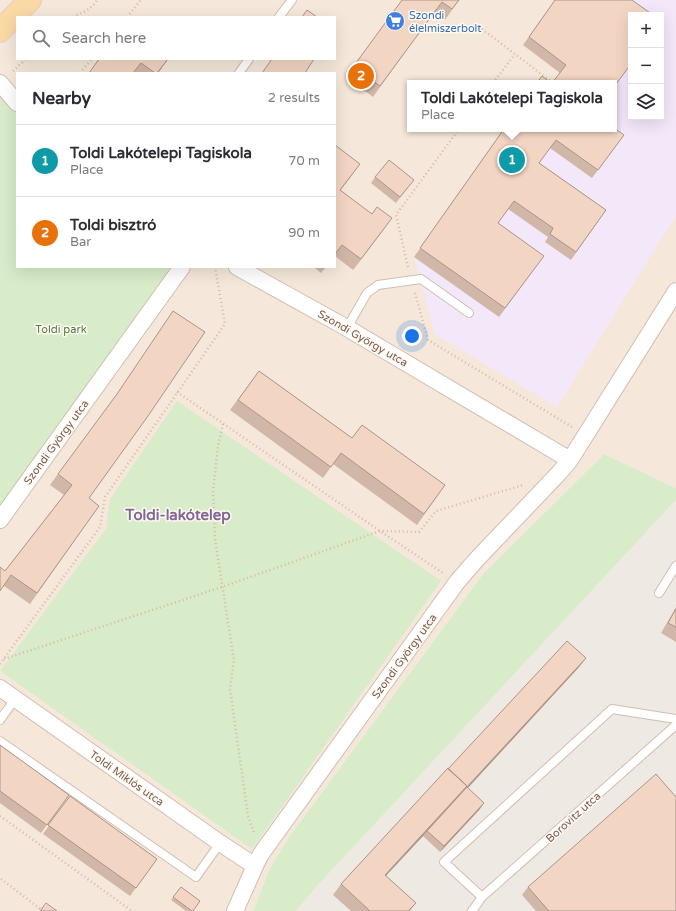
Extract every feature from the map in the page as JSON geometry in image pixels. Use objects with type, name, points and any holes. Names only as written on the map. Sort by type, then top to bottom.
[{"type":"main road","points":[[0,31],[30,0]]},
{"type":"street","points":[[0,83],[16,102]]},
{"type":"street","name":"Szondi György utca","points":[[0,520],[181,268]]},
{"type":"street","name":"Szondi György utca","points":[[239,268],[347,328],[570,460]]},
{"type":"street","name":"Szondi György utca","points":[[235,911],[258,860],[457,582],[477,559],[559,474],[570,460],[676,291]]},
{"type":"street","name":"Toldi Miklós utca","points":[[0,688],[220,843],[258,860]]},
{"type":"lane","points":[[280,16],[292,0]]},
{"type":"lane","points":[[240,72],[248,60]]},
{"type":"lane","points":[[347,328],[367,293],[378,285],[412,280],[421,279],[468,313]]},
{"type":"lane","points":[[659,594],[676,566]]},
{"type":"lane","points":[[0,720],[15,699]]},
{"type":"lane","points":[[482,897],[444,862],[612,709],[676,720]]},
{"type":"lane","name":"Borovitz utca","points":[[472,911],[482,897],[676,725]]},
{"type":"lane","points":[[0,741],[196,877],[220,843]]},
{"type":"path","points":[[75,16],[95,4],[97,0]]},
{"type":"path","points":[[128,16],[141,0]]},
{"type":"path","points":[[482,29],[549,80]]},
{"type":"path","points":[[495,80],[515,54]]},
{"type":"path","points":[[81,72],[91,60]]},
{"type":"path","points":[[0,664],[100,527],[105,497],[225,324],[215,268]]},
{"type":"path","points":[[177,392],[457,582]]},
{"type":"path","points":[[223,424],[218,446],[213,491],[215,539],[234,661],[230,689],[248,816],[258,860]]},
{"type":"path","points":[[4,658],[222,586],[380,531],[419,532],[436,511],[523,485]]},
{"type":"path","points":[[0,816],[132,911]]},
{"type":"path","points":[[0,879],[43,911]]},
{"type":"shaded area","points":[[0,0],[676,0],[676,488],[604,454],[483,574],[289,837],[269,870],[253,911],[0,911]]},
{"type":"shaded area","points":[[555,0],[676,0],[676,215],[557,407],[435,334],[414,257],[502,132],[617,132],[617,80],[598,80],[560,73],[523,45]]},
{"type":"shaded area","points":[[676,500],[676,911],[296,911],[319,884]]},
{"type":"green space","name":"Toldi park","points":[[0,83],[16,102],[16,268],[181,268],[0,520]]},
{"type":"green space","points":[[177,401],[441,581],[252,849],[0,671],[106,529],[110,499]]},
{"type":"green space","points":[[604,454],[676,488],[676,500],[319,884],[296,911],[253,911],[269,870],[289,837],[483,574]]},
{"type":"building","points":[[402,0],[459,0],[452,9],[442,2],[380,86],[353,67]]},
{"type":"building","points":[[555,0],[632,0],[649,12],[628,12],[628,68],[617,83],[617,80],[554,80],[566,65],[529,37]]},
{"type":"building","points":[[307,10],[316,16],[303,16]]},
{"type":"building","points":[[98,60],[167,60],[158,72],[154,72],[141,63],[134,72],[90,72]]},
{"type":"building","points":[[271,60],[313,60],[306,72],[263,72]]},
{"type":"building","points":[[542,76],[547,80],[539,80]]},
{"type":"building","points":[[617,130],[624,135],[598,170],[556,140],[539,163],[606,210],[576,252],[550,234],[553,228],[514,201],[498,223],[544,256],[505,308],[420,248],[502,132],[617,132]]},
{"type":"building","points":[[336,146],[360,164],[340,190],[372,214],[377,207],[392,218],[361,259],[342,245],[336,253]]},
{"type":"building","points":[[389,160],[414,180],[400,197],[375,177]]},
{"type":"building","points":[[173,311],[205,332],[148,416],[89,498],[99,506],[37,593],[11,575],[0,591],[0,567],[5,571],[72,485],[58,474],[117,394]]},
{"type":"building","points":[[259,371],[352,438],[362,425],[445,485],[424,514],[341,453],[331,467],[238,400]]},
{"type":"building","points":[[676,609],[676,627],[668,623]]},
{"type":"building","points":[[567,641],[586,658],[465,789],[467,786],[448,769]]},
{"type":"building","points":[[0,745],[69,795],[47,825],[0,791]]},
{"type":"building","points":[[448,768],[467,786],[385,875],[416,903],[408,911],[370,911],[341,884]]},
{"type":"building","points":[[656,774],[676,797],[676,911],[549,911],[528,887]]},
{"type":"building","points":[[467,787],[484,803],[444,846],[427,831]]},
{"type":"building","points":[[70,796],[157,859],[136,888],[48,825]]},
{"type":"building","points":[[181,887],[200,901],[193,911],[173,897]]},
{"type":"building","points":[[46,903],[57,911],[40,911]]},
{"type":"place","name":"Szondi élelmiszerbolt","points":[[395,21]]},
{"type":"place","name":"Toldi bisztró","points":[[361,76]]},
{"type":"place","name":"Toldi Lakótelepi Tagiskola","points":[[512,160]]},
{"type":"district","name":"Toldi-lakótelep","points":[[178,515]]}]
